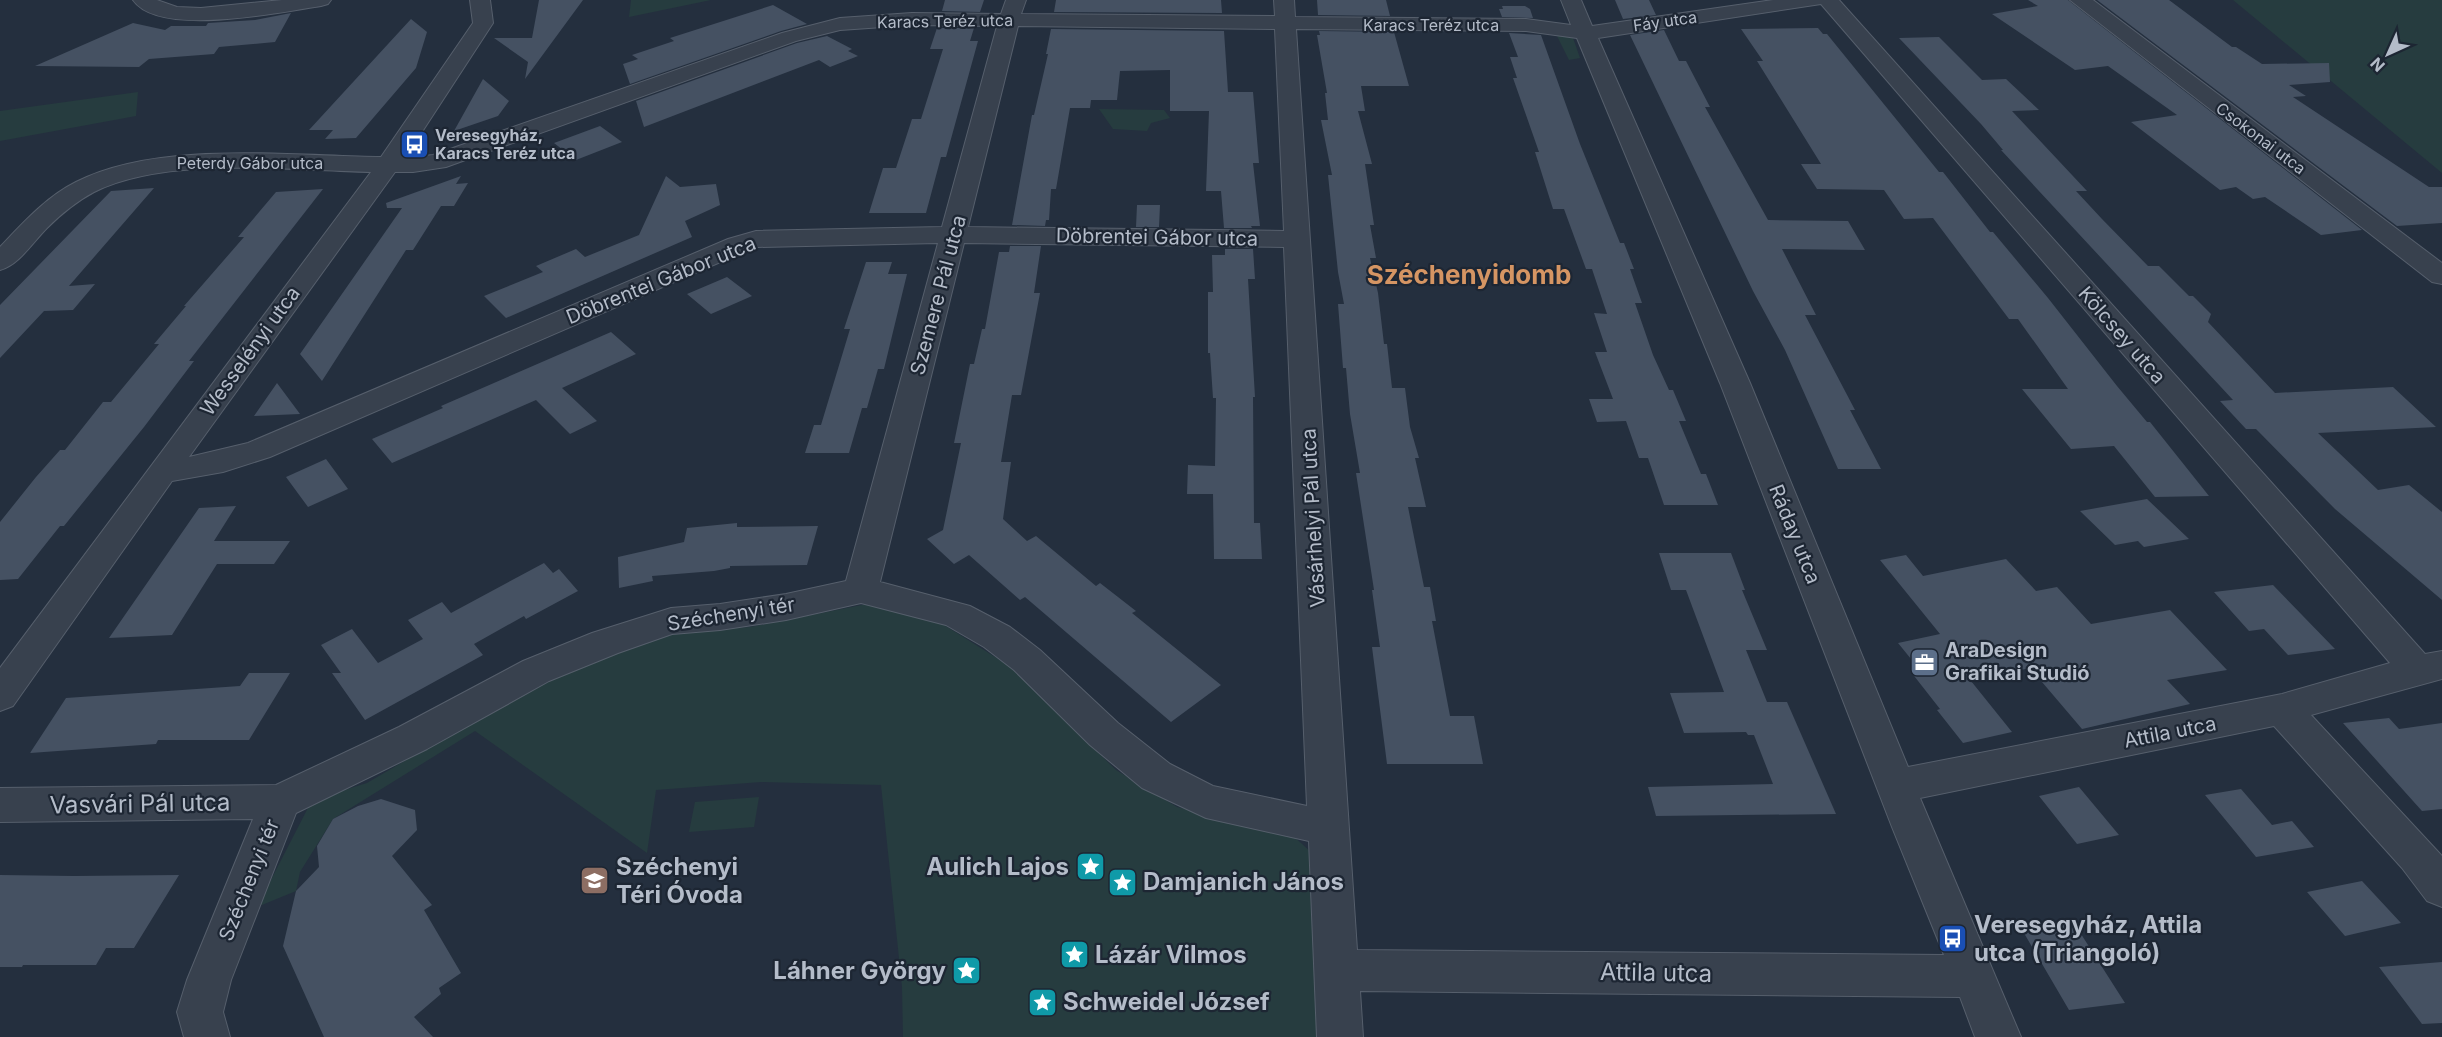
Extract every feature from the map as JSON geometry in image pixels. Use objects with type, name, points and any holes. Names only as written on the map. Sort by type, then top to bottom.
[{"type":"street","points":[[143,0],[148,6],[160,11],[203,15],[321,0]]},
{"type":"street","name":"Wesselényi utca","points":[[0,696],[162,471],[388,165],[462,58],[483,23],[480,0]]},
{"type":"street","name":"Fáy utca","points":[[1579,17],[1815,0]]},
{"type":"street","name":"Kölcsey utca","points":[[1828,0],[2429,667]]},
{"type":"street","name":"Csokonai utca","points":[[2080,0],[2442,276]]},
{"type":"street","name":"Karacs Teréz utca","points":[[388,165],[413,165],[460,155],[754,49],[840,24],[1012,10],[1285,12],[1526,25],[1579,17]]},
{"type":"street","name":"Szemere Pál utca","points":[[861,590],[1012,10]]},
{"type":"street","name":"Vásárhelyi Pál utca","points":[[1285,12],[1340,1037]]},
{"type":"street","name":"Ráday utca","points":[[1579,17],[1735,383],[1998,1037]]},
{"type":"street","name":"Peterdy Gábor utca","points":[[0,262],[60,204],[85,187],[116,175],[159,164],[200,161],[388,165]]},
{"type":"street","name":"Döbrentei Gábor utca","points":[[162,471],[199,468],[259,450],[737,245],[756,239],[954,235],[1298,239]]},
{"type":"street","name":"Széchenyi tér","points":[[207,1037],[200,1012],[208,980],[280,802],[412,738],[536,671],[605,643],[671,621],[720,617],[786,607],[861,590],[957,615],[998,637],[1027,660],[1104,734],[1156,776],[1206,801],[1329,828]]},
{"type":"street","name":"Attila utca","points":[[1896,786],[2282,709],[2429,667]]},
{"type":"street","points":[[2282,709],[2417,855],[2442,888]]},
{"type":"street","name":"Vasvári Pál utca","points":[[0,805],[280,802]]},
{"type":"street","name":"Attila utca","points":[[1337,970],[1975,976]]},
{"type":"green space","points":[[631,0],[711,0],[629,17]]},
{"type":"green space","points":[[2233,0],[2442,0],[2442,173]]},
{"type":"green space","points":[[1556,34],[1572,35],[1580,58],[1569,60]]},
{"type":"green space","points":[[138,92],[136,116],[0,141],[0,111]]},
{"type":"green space","points":[[1099,109],[1164,110],[1170,118],[1151,123],[1147,131],[1113,129]]},
{"type":"green space","points":[[872,603],[941,623],[1011,667],[1116,770],[1177,807],[1291,834],[1312,853],[1325,1037],[903,1037],[902,987],[881,785],[761,782],[656,790],[647,853],[475,731],[333,819],[300,872],[296,891],[257,907],[312,800],[367,783],[529,688],[671,632],[750,627]]},
{"type":"green space","points":[[759,797],[754,827],[689,832],[695,802]]},
{"type":"building","points":[[539,0],[583,0],[525,79],[528,62],[494,38],[532,38]]},
{"type":"building","points":[[945,0],[984,0],[980,12],[942,11]]},
{"type":"building","points":[[1056,0],[1221,0],[1222,13],[1054,12]]},
{"type":"building","points":[[1317,0],[1386,0],[1390,16],[1318,15]]},
{"type":"building","points":[[1615,0],[1649,0],[1656,15],[1623,19]]},
{"type":"building","points":[[2028,0],[2068,0],[2362,230],[2321,235],[2265,197],[2253,199],[2236,187],[2220,190],[2131,122],[2177,115],[2108,66],[2075,70],[1992,14],[2038,6]]},
{"type":"building","points":[[2097,0],[2169,0],[2232,47],[2236,47],[2262,64],[2329,63],[2330,82],[2289,85],[2306,96],[2293,97],[2429,187],[2442,187],[2442,223],[2397,226]]},
{"type":"building","points":[[773,5],[807,24],[630,84],[623,64],[638,59],[632,55],[674,41],[670,38]]},
{"type":"building","points":[[1502,6],[1525,6],[1530,9],[1533,18],[1502,17],[1499,9],[1503,9]]},
{"type":"building","points":[[291,13],[275,42],[219,47],[214,54],[149,59],[139,67],[35,66],[133,23],[165,30],[171,26],[206,26],[208,23],[255,20]]},
{"type":"building","points":[[411,19],[427,32],[416,68],[356,138],[325,139],[333,130],[309,130]]},
{"type":"building","points":[[937,28],[974,28],[970,41],[978,41],[946,157],[941,157],[926,213],[869,213],[883,168],[896,168],[912,119],[921,119],[943,49],[930,49]]},
{"type":"building","points":[[1818,28],[1823,34],[1827,34],[1939,172],[1943,172],[2209,496],[2155,497],[2114,446],[2071,449],[2022,389],[2068,389],[2018,319],[2009,319],[1933,218],[1904,219],[1884,190],[1817,189],[1801,164],[1821,164],[1757,61],[1763,61],[1741,29]]},
{"type":"building","points":[[1051,29],[1224,31],[1228,92],[1253,92],[1259,163],[1253,163],[1260,226],[1224,228],[1221,191],[1206,191],[1209,111],[1170,111],[1170,70],[1120,71],[1117,100],[1091,100],[1090,108],[1070,108],[1056,189],[1051,189],[1049,220],[1046,220],[1045,226],[1012,225],[1032,115],[1034,115],[1048,54],[1046,54]]},
{"type":"building","points":[[1664,30],[1679,61],[1686,61],[1710,107],[1705,107],[1768,220],[1848,221],[1865,250],[1782,249],[1816,315],[1805,315],[1855,410],[1850,410],[1881,469],[1838,469],[1785,350],[1753,291],[1630,35]]},
{"type":"building","points":[[1319,31],[1394,32],[1409,86],[1361,86],[1365,111],[1358,111],[1372,164],[1365,164],[1374,225],[1370,225],[1376,258],[1370,258],[1378,293],[1384,344],[1387,344],[1392,388],[1405,388],[1410,427],[1419,458],[1415,458],[1426,507],[1408,507],[1424,587],[1430,587],[1436,621],[1432,621],[1450,716],[1474,716],[1483,764],[1387,764],[1372,647],[1380,647],[1372,590],[1374,590],[1356,473],[1360,473],[1350,414],[1346,368],[1343,368],[1338,304],[1344,304],[1338,272],[1328,175],[1332,175],[1321,120],[1328,120],[1325,93],[1327,93],[1317,35],[1320,35]]},
{"type":"building","points":[[1509,33],[1541,35],[1580,144],[1620,243],[1624,243],[1634,269],[1630,269],[1642,303],[1635,303],[1653,355],[1669,390],[1673,390],[1686,421],[1679,421],[1701,474],[1706,474],[1718,505],[1664,505],[1648,458],[1639,458],[1626,421],[1597,422],[1589,399],[1613,399],[1595,352],[1607,352],[1594,313],[1607,314],[1592,269],[1586,269],[1564,209],[1553,209],[1535,152],[1539,152],[1513,78],[1517,78],[1510,57],[1518,57]]},
{"type":"building","points":[[827,36],[852,49],[848,51],[858,56],[830,67],[819,60],[644,127],[636,101],[797,43]]},
{"type":"building","points":[[1939,37],[1982,80],[2006,79],[2039,110],[2012,111],[2087,191],[2076,191],[2102,219],[2148,266],[2159,266],[2211,314],[2208,322],[2275,393],[2393,387],[2436,427],[2318,433],[2378,490],[2409,485],[2442,512],[2442,600],[2335,509],[2256,429],[2246,429],[2220,401],[2233,400],[2001,150],[2003,150],[1981,124],[1899,38]]},
{"type":"building","points":[[483,79],[509,101],[498,116],[454,131]]},
{"type":"building","points":[[600,126],[622,142],[576,160],[554,143]]},
{"type":"building","points":[[461,176],[456,184],[468,183],[454,206],[441,206],[413,250],[406,250],[322,381],[300,354],[402,208],[387,208],[386,203]]},
{"type":"building","points":[[666,176],[680,187],[716,184],[720,205],[685,221],[692,237],[506,318],[484,296],[543,272],[536,266],[576,249],[585,257],[639,235]]},
{"type":"building","points":[[154,188],[69,286],[95,284],[73,310],[44,311],[0,358],[0,305],[111,191]]},
{"type":"building","points":[[323,189],[189,361],[194,361],[144,427],[64,526],[60,526],[18,579],[0,580],[0,522],[36,477],[60,450],[65,450],[103,402],[111,402],[159,344],[154,344],[186,306],[184,306],[244,237],[238,237],[276,192]]},
{"type":"building","points":[[1137,205],[1160,205],[1159,227],[1136,227]]},
{"type":"building","points":[[1010,246],[1041,246],[1034,293],[1040,293],[1021,395],[1012,395],[1001,462],[1011,462],[1003,519],[1027,541],[1036,536],[1096,586],[1100,583],[1136,611],[1132,613],[1221,685],[1171,722],[1025,597],[1020,600],[969,555],[954,564],[927,539],[943,530],[961,443],[954,443],[970,364],[974,364],[982,329],[985,329],[999,252],[1009,252]]},
{"type":"building","points":[[1225,249],[1253,249],[1255,279],[1248,279],[1255,397],[1253,397],[1254,523],[1260,523],[1262,559],[1214,559],[1213,494],[1187,494],[1188,465],[1215,466],[1216,398],[1213,398],[1210,353],[1208,353],[1208,292],[1213,292],[1212,255],[1225,255]]},
{"type":"building","points":[[866,262],[892,262],[888,274],[907,274],[884,369],[878,369],[867,408],[862,408],[849,453],[805,453],[814,425],[821,425],[850,329],[844,329]]},
{"type":"building","points":[[727,277],[752,296],[711,314],[687,294]]},
{"type":"building","points":[[611,332],[636,354],[562,388],[597,421],[570,434],[536,400],[392,463],[372,439],[443,408],[441,406]]},
{"type":"building","points":[[277,383],[300,414],[254,416]]},
{"type":"building","points":[[326,459],[348,489],[308,507],[286,477]]},
{"type":"building","points":[[2147,499],[2189,539],[2144,547],[2138,541],[2115,545],[2080,511]]},
{"type":"building","points":[[236,506],[214,541],[290,541],[274,564],[217,564],[172,635],[109,638],[199,508]]},
{"type":"building","points":[[737,523],[737,527],[818,526],[807,565],[730,566],[730,568],[714,571],[652,576],[653,581],[619,588],[618,557],[684,542],[687,528]]},
{"type":"building","points":[[1659,553],[1731,553],[1745,590],[1742,590],[1767,650],[1746,650],[1767,702],[1787,702],[1836,814],[1656,816],[1648,787],[1773,784],[1754,735],[1748,735],[1746,732],[1684,733],[1670,693],[1724,692],[1686,590],[1671,590]]},
{"type":"building","points":[[1906,555],[1923,576],[2006,559],[2036,591],[2057,587],[2091,624],[2170,610],[2227,670],[2167,680],[2190,704],[2082,729],[2030,668],[1971,681],[2012,732],[1963,743],[1911,672],[1920,670],[1898,643],[1940,634],[1880,560]]},
{"type":"building","points":[[544,563],[553,573],[559,569],[578,591],[526,619],[524,616],[474,644],[483,655],[365,720],[332,673],[341,673],[321,645],[352,629],[378,663],[423,639],[408,620],[442,602],[451,613]]},
{"type":"building","points":[[2273,585],[2335,649],[2288,655],[2264,629],[2249,631],[2214,592]]},
{"type":"building","points":[[249,673],[290,673],[249,740],[158,740],[156,744],[30,753],[66,698],[240,686]]},
{"type":"building","points":[[2389,718],[2399,729],[2442,723],[2442,809],[2422,811],[2343,723]]},
{"type":"building","points":[[2079,787],[2119,835],[2077,844],[2039,796]]},
{"type":"building","points":[[2241,789],[2272,825],[2292,821],[2314,847],[2256,857],[2205,795]]},
{"type":"building","points":[[381,799],[415,810],[417,830],[392,856],[432,905],[424,910],[461,973],[439,988],[441,994],[414,1017],[433,1037],[324,1037],[283,946],[296,891],[319,867],[317,846],[333,819],[358,806]]},
{"type":"building","points":[[0,875],[179,875],[134,948],[106,948],[96,965],[0,967]]},
{"type":"building","points":[[2362,881],[2401,923],[2345,936],[2307,892]]},
{"type":"building","points":[[2074,923],[2125,1003],[2069,1010],[2021,928]]},
{"type":"building","points":[[2442,962],[2442,1023],[2422,1024],[2379,967]]},
{"type":"place","name":"Veresegyház, Karacs Teréz utca","points":[[414,144]]},
{"type":"place","name":"AraDesign Grafikai Studió","points":[[1924,662]]},
{"type":"place","name":"Aulich Lajos","points":[[1090,867]]},
{"type":"place","name":"Széchenyi Téri Óvoda","points":[[595,881]]},
{"type":"place","name":"Damjanich János","points":[[1122,882]]},
{"type":"place","name":"Veresegyház, Attila utca (Triangoló)","points":[[1953,939]]},
{"type":"place","name":"Lázár Vilmos","points":[[1074,955]]},
{"type":"place","name":"Láhner György","points":[[967,971]]},
{"type":"place","name":"Schweidel József","points":[[1042,1002]]},
{"type":"district","name":"Széchenyidomb","points":[[1469,275]]}]
